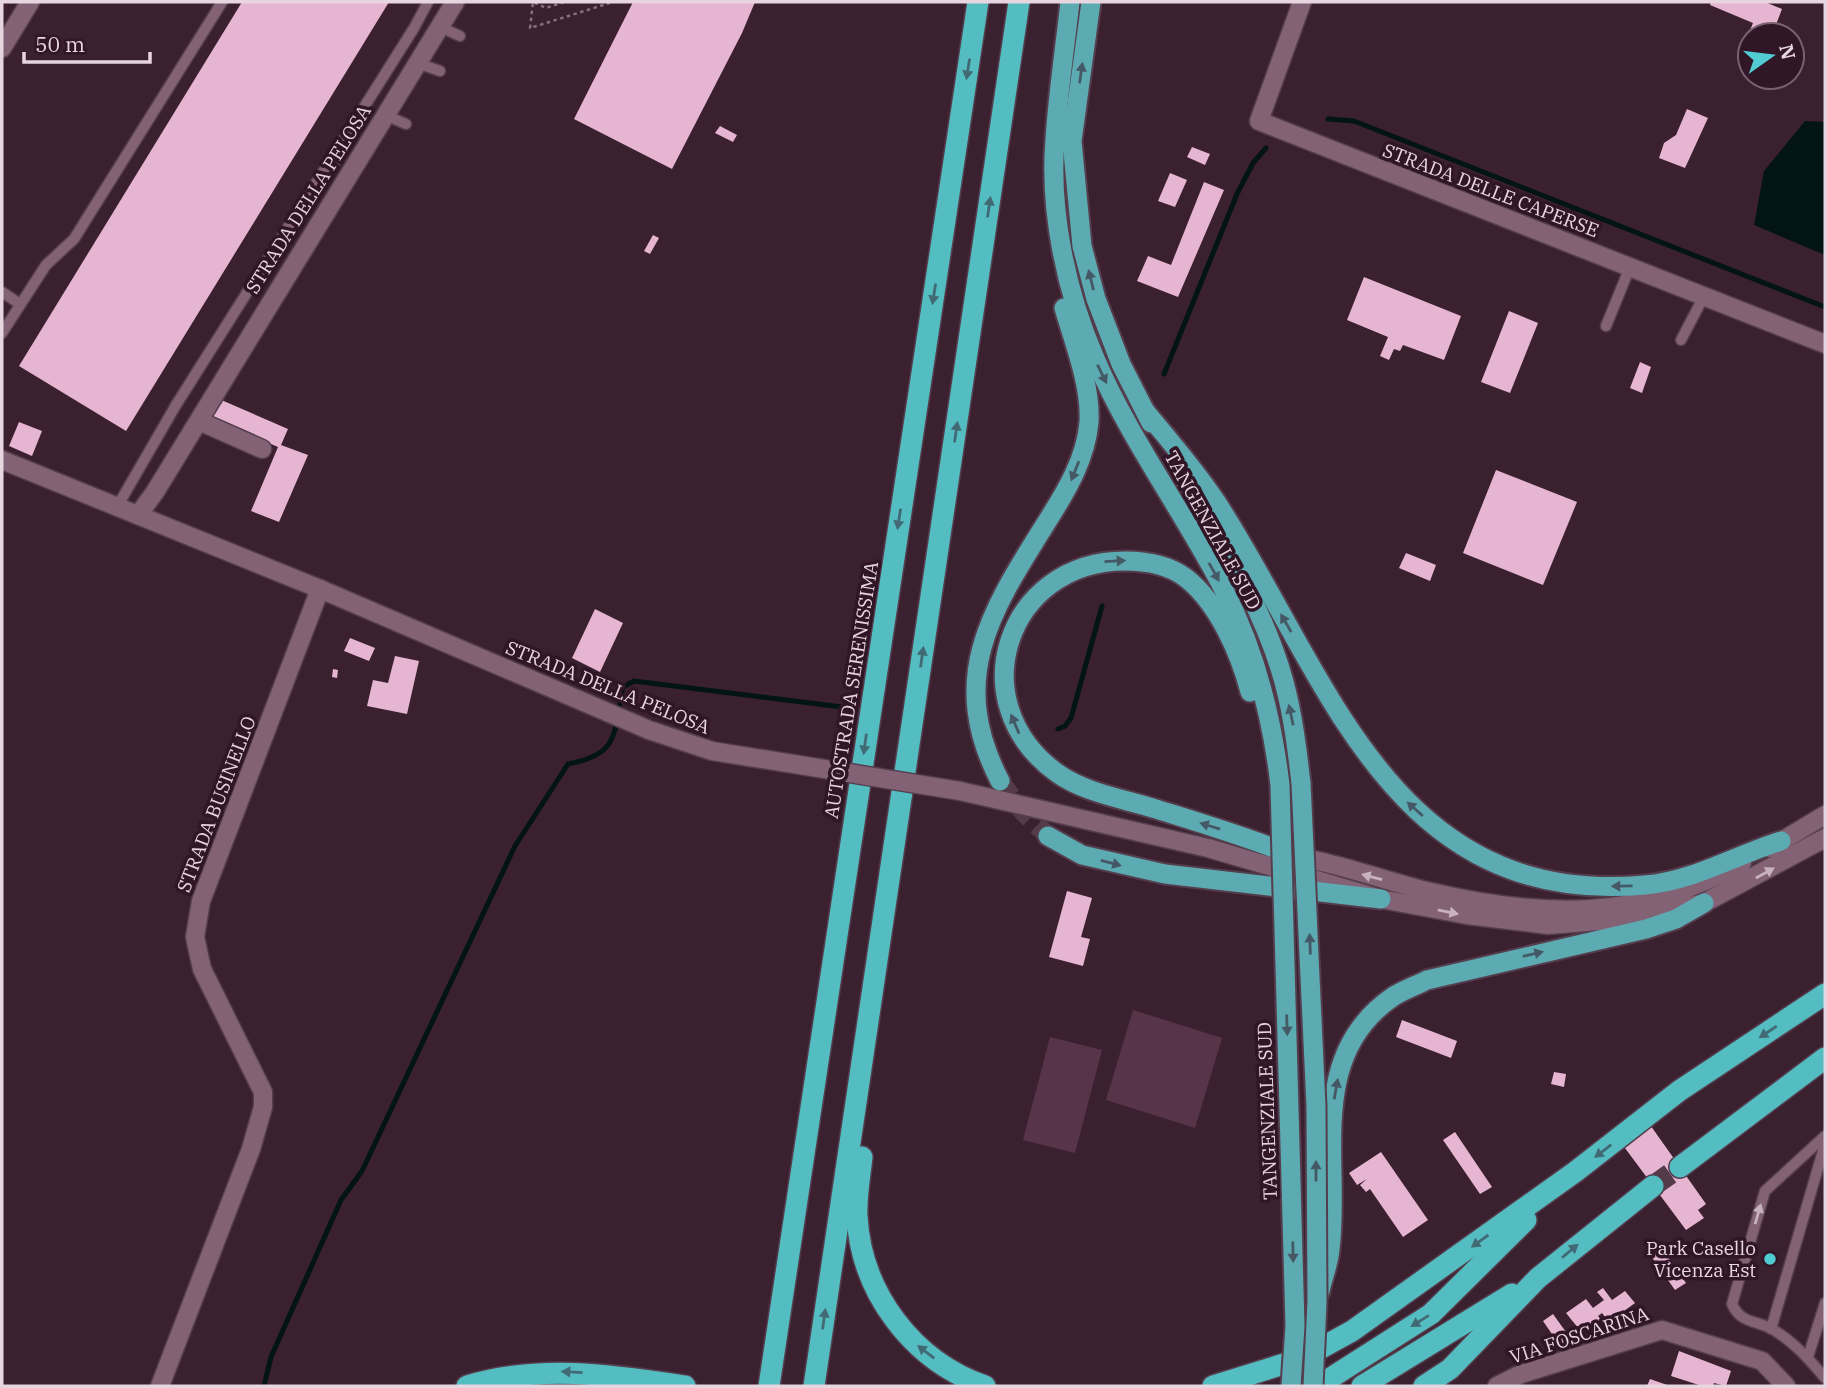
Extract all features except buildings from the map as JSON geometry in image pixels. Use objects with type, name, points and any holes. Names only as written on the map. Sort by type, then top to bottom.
[{"type":"highway","name":"AUTOSTRADA SERENISSIMA","points":[[769,1386],[978,2]]},
{"type":"highway","points":[[814,1386],[1019,2]]},
{"type":"highway","name":"TANGENZIALE SUD","points":[[1070,2],[1055,141],[1056,191],[1064,256],[1090,346],[1125,419],[1224,590],[1254,660],[1275,743],[1280,785],[1295,1313],[1291,1386]]},
{"type":"highway","name":"TANGENZIALE SUD","points":[[1091,2],[1072,141],[1082,246],[1096,299],[1121,364],[1145,411],[1255,604],[1284,681],[1301,783],[1315,1092],[1317,1302],[1311,1386]]},
{"type":"highway","points":[[1000,781],[987,757],[976,716],[976,662],[985,628],[1000,597],[1069,487],[1082,454],[1089,422],[1086,390],[1052,264],[1047,218],[1047,178],[1055,141]]},
{"type":"highway","points":[[1145,411],[1216,503],[1356,742],[1387,783],[1455,841],[1500,865],[1556,882],[1598,886],[1646,885],[1683,878],[1781,841]]},
{"type":"highway","points":[[1275,743],[1257,715],[1234,649],[1217,616],[1185,578],[1145,561],[1109,561],[1079,567],[1045,588],[1019,617],[1008,644],[1002,673],[1006,701],[1017,733],[1036,755],[1058,774],[1079,784],[1222,829],[1297,857]]},
{"type":"highway","points":[[916,697],[857,1221],[868,1269],[892,1317],[929,1355],[960,1376],[985,1386]]},
{"type":"highway","points":[[756,1386],[857,799]]},
{"type":"highway","points":[[1048,836],[1083,855],[1165,874],[1381,899]]},
{"type":"highway","points":[[1317,1302],[1330,1250],[1331,1126],[1336,1082],[1348,1046],[1371,1017],[1394,996],[1427,980],[1646,929],[1676,919],[1704,903]]},
{"type":"highway","points":[[1213,1386],[1282,1366],[1330,1344],[1392,1304],[1575,1172],[1679,1091],[1825,994]]},
{"type":"highway","points":[[1680,1167],[1816,1072],[1825,1058]]},
{"type":"highway","points":[[1311,1386],[1329,1379],[1432,1314],[1575,1172]]},
{"type":"highway","points":[[1362,1386],[1538,1278],[1653,1186]]},
{"type":"highway","points":[[1424,1386],[1450,1369],[1538,1278]]},
{"type":"highway","points":[[467,1386],[547,1372],[639,1379],[685,1386]]},
{"type":"street","points":[[2,48],[30,2]]},
{"type":"street","name":"STRADA DELLA PELOSA","points":[[138,515],[199,421],[455,2]]},
{"type":"street","name":"STRADA DELLE CAPERSE","points":[[1302,2],[1259,121],[1825,344]]},
{"type":"street","points":[[199,421],[262,449]]},
{"type":"street","name":"STRADA DELLA PELOSA","points":[[2,460],[320,589],[649,730],[712,751],[960,791],[1208,848],[1381,899],[1468,915],[1548,925],[1626,919],[1704,903],[1825,838]]},
{"type":"street","name":"STRADA BUSINELLO","points":[[160,1386],[251,1149],[263,1107],[263,1092],[202,970],[195,937],[201,901],[320,589]]},
{"type":"street","points":[[1297,857],[1432,892],[1510,907],[1586,911],[1663,897],[1713,879],[1825,815]]},
{"type":"street","name":"STRADA DELLA PELOSA","points":[[1208,848],[1297,857]]},
{"type":"street","name":"VIA FOSCARINA","points":[[1497,1386],[1521,1374],[1662,1330],[1762,1361],[1786,1386]]},
{"type":"lane","points":[[2,333],[46,265],[74,239],[222,2]]},
{"type":"lane","points":[[117,507],[176,405],[428,2]]},
{"type":"lane","points":[[440,27],[460,36]]},
{"type":"lane","points":[[417,63],[440,71]]},
{"type":"lane","points":[[385,115],[407,124]]},
{"type":"lane","points":[[1606,326],[1630,267]]},
{"type":"lane","points":[[2,292],[20,304]]},
{"type":"lane","points":[[1681,341],[1703,298]]},
{"type":"lane","points":[[1825,1136],[1765,1191],[1732,1304],[1743,1320],[1771,1329],[1808,1357],[1825,1378]]},
{"type":"lane","points":[[1771,1329],[1825,1144]]},
{"type":"lane","points":[[1808,1357],[1825,1303]]},
{"type":"path","points":[[564,2],[546,8],[533,2],[530,28],[614,2]]},
{"type":"shaded area","points":[[1805,121],[1825,122],[1825,255],[1754,225],[1764,171]]},
{"type":"shaded area","points":[[1133,1010],[1222,1038],[1195,1128],[1106,1100]]},
{"type":"shaded area","points":[[1050,1037],[1102,1050],[1075,1153],[1023,1140]]},
{"type":"waterway","points":[[1328,119],[1354,121],[1825,307]]},
{"type":"waterway","points":[[1164,374],[1237,194],[1253,163],[1266,148]]},
{"type":"waterway","points":[[1058,729],[1065,726],[1071,718],[1102,606]]},
{"type":"waterway","points":[[264,1386],[271,1357],[341,1200],[362,1171],[515,846],[568,764],[598,754],[612,739],[623,687],[634,681],[842,707]]},
{"type":"tunnel","points":[[1000,781],[1024,813],[1048,836]]},
{"type":"tunnel","points":[[1653,1186],[1680,1167]]},
{"type":"place","name":"Park Casello Vicenza Est","points":[[1770,1259]]}]
